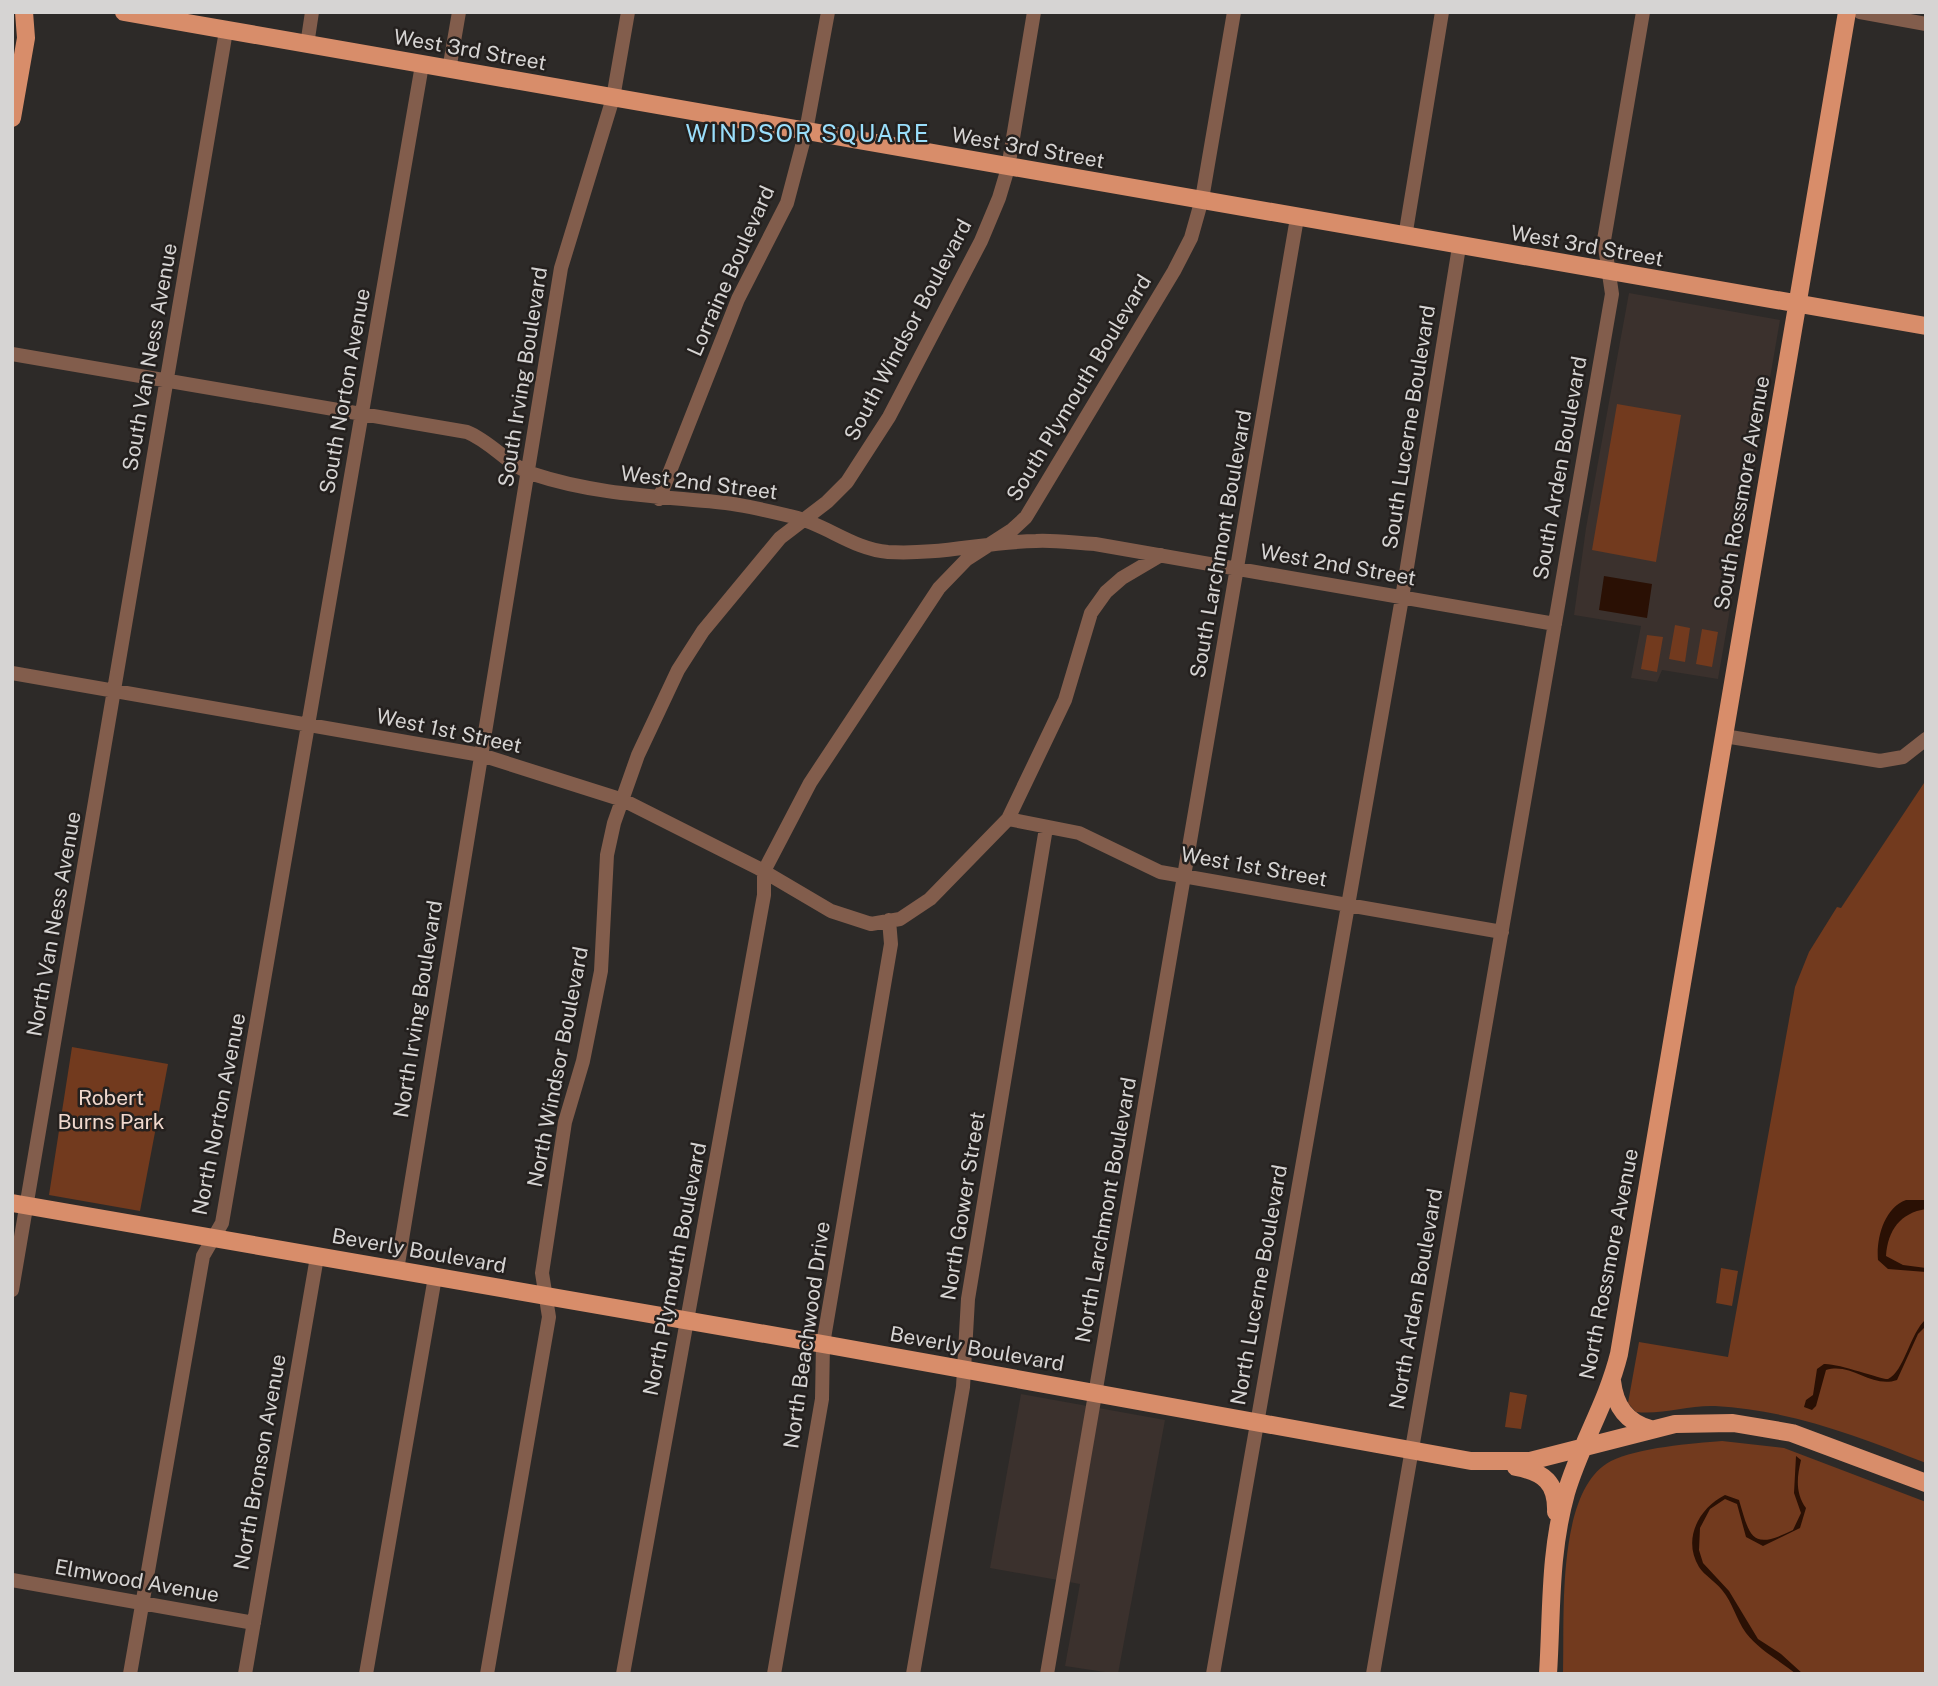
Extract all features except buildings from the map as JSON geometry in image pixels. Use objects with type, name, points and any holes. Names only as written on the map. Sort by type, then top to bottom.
[{"type":"main road","points":[[12,118],[26,38],[24,12]]},
{"type":"main road","name":"West 3rd Street","points":[[124,12],[163,16],[226,31],[1926,326]]},
{"type":"main road","name":"South Rossmore Avenue","points":[[1684,981],[1847,12]]},
{"type":"main road","name":"North Rossmore Avenue","points":[[1548,1674],[1549,1592],[1555,1538],[1567,1490],[1612,1381],[1684,981]]},
{"type":"main road","name":"Beverly Boulevard","points":[[20,1205],[688,1320],[1471,1461],[1530,1461],[1650,1429],[1713,1422],[1762,1426],[1810,1438],[1926,1483]]},
{"type":"main road","points":[[1612,1381],[1616,1403],[1622,1413],[1630,1420],[1650,1429]]},
{"type":"main road","points":[[1471,1461],[1528,1469],[1546,1478],[1556,1494],[1555,1538]]},
{"type":"street","points":[[307,45],[312,12]]},
{"type":"street","points":[[449,69],[459,12]]},
{"type":"street","name":"South Irving Boulevard","points":[[481,755],[561,268],[613,99],[628,12]]},
{"type":"street","name":"Lorraine Boulevard","points":[[659,499],[738,299],[787,203],[806,131],[828,12]]},
{"type":"street","name":"South Windsor Boulevard","points":[[623,800],[656,713],[703,631],[780,538],[801,519],[827,502],[847,482],[889,417],[981,241],[1009,168],[1034,12]]},
{"type":"street","name":"South Plymouth Boulevard","points":[[764,871],[810,783],[939,588],[967,559],[989,546],[1026,517],[1174,271],[1191,238],[1202,199],[1234,12]]},
{"type":"street","points":[[1405,237],[1442,12]]},
{"type":"street","name":"South Arden Boulevard","points":[[1502,932],[1612,294],[1604,240],[1643,12]]},
{"type":"street","points":[[1860,12],[1926,24]]},
{"type":"street","name":"South Van Ness Avenue","points":[[114,691],[226,31]]},
{"type":"street","name":"South Norton Avenue","points":[[309,724],[422,65]]},
{"type":"street","name":"South Larchmont Boulevard","points":[[1185,877],[1297,218]]},
{"type":"street","name":"South Lucerne Boulevard","points":[[1347,904],[1402,598],[1459,247]]},
{"type":"street","name":"West 2nd Street","points":[[12,354],[361,416],[467,432],[485,439],[528,473],[589,489],[659,499],[718,502],[801,519],[849,543],[886,552],[935,553],[1038,540],[1095,544],[1555,624]]},
{"type":"street","points":[[889,920],[900,919],[916,910],[944,888],[1008,819],[1065,700],[1091,612],[1106,592],[1122,578],[1161,555]]},
{"type":"street","name":"West 1st Street","points":[[12,673],[481,755],[623,800],[764,871],[831,911],[856,922],[871,924],[889,920]]},
{"type":"street","name":"North Van Ness Avenue","points":[[12,1290],[20,1205],[114,691]]},
{"type":"street","name":"North Norton Avenue","points":[[131,1674],[203,1256],[222,1223],[309,724]]},
{"type":"street","points":[[1724,736],[1880,761],[1903,757],[1926,739]]},
{"type":"street","name":"North Irving Boulevard","points":[[397,1270],[481,755]]},
{"type":"street","name":"North Windsor Boulevard","points":[[486,1674],[548,1317],[542,1273],[565,1122],[597,997],[601,971],[607,855],[623,800]]},
{"type":"street","name":"West 1st Street","points":[[1008,819],[1079,833],[1148,868],[1185,877],[1502,932]]},
{"type":"street","name":"North Gower Street","points":[[913,1674],[964,1369],[968,1299],[1046,828]]},
{"type":"street","name":"North Plymouth Boulevard","points":[[624,1674],[677,1364],[688,1320],[764,895],[764,871]]},
{"type":"street","name":"North Larchmont Boulevard","points":[[1047,1674],[1185,877]]},
{"type":"street","name":"North Lucerne Boulevard","points":[[1213,1674],[1347,904]]},
{"type":"street","name":"North Beachwood Drive","points":[[775,1674],[822,1399],[823,1344],[891,944],[889,920]]},
{"type":"street","name":"North Arden Boulevard","points":[[1373,1674],[1502,932]]},
{"type":"street","name":"North Bronson Avenue","points":[[245,1674],[317,1256]]},
{"type":"street","points":[[366,1674],[435,1277]]},
{"type":"street","name":"Elmwood Avenue","points":[[12,1580],[254,1623]]},
{"type":"shaded area","points":[[1629,293],[1780,320],[1718,679],[1662,670],[1657,682],[1631,678],[1641,626],[1574,615],[1586,528]]},
{"type":"shaded area","points":[[1604,576],[1652,584],[1647,618],[1599,610]]},
{"type":"shaded area","points":[[1906,1200],[1926,1200],[1926,1209],[1909,1214],[1897,1224],[1889,1238],[1886,1256],[1903,1265],[1926,1268],[1926,1272],[1888,1269],[1878,1260],[1878,1243],[1883,1225],[1892,1210]]},
{"type":"shaded area","points":[[1926,1319],[1926,1326],[1918,1334],[1897,1380],[1879,1381],[1845,1369],[1826,1370],[1816,1406],[1812,1410],[1804,1407],[1806,1400],[1813,1395],[1817,1369],[1824,1364],[1839,1366],[1884,1379],[1894,1375],[1920,1325]]},
{"type":"shaded area","points":[[1021,1394],[1165,1420],[1118,1674],[1065,1666],[1080,1584],[990,1568]]},
{"type":"shaded area","points":[[1796,1456],[1801,1460],[1798,1485],[1806,1508],[1800,1528],[1763,1546],[1746,1537],[1737,1504],[1725,1499],[1710,1509],[1700,1528],[1699,1550],[1703,1563],[1729,1591],[1758,1639],[1781,1654],[1803,1674],[1796,1674],[1751,1639],[1726,1595],[1699,1567],[1692,1546],[1696,1525],[1701,1516],[1725,1495],[1739,1500],[1746,1523],[1754,1537],[1768,1539],[1793,1530],[1801,1513],[1794,1493]]},
{"type":"green space","points":[[1617,404],[1681,415],[1656,562],[1592,550]]},
{"type":"green space","points":[[1675,625],[1690,628],[1685,662],[1669,659]]},
{"type":"green space","points":[[1702,629],[1718,632],[1712,667],[1696,664]]},
{"type":"green space","points":[[1647,635],[1663,637],[1657,672],[1641,669]]},
{"type":"green space","points":[[1926,780],[1926,1463],[1823,1426],[1743,1408],[1715,1406],[1636,1412],[1628,1403],[1639,1342],[1728,1357],[1795,987],[1809,952],[1837,907],[1841,908]]},
{"type":"green space","name":"Robert Burns Park","points":[[72,1047],[168,1064],[140,1211],[49,1195]]},
{"type":"green space","points":[[1721,1268],[1738,1271],[1732,1306],[1716,1303]]},
{"type":"green space","points":[[1510,1392],[1527,1395],[1521,1429],[1505,1427]]},
{"type":"green space","points":[[1722,1441],[1784,1448],[1926,1502],[1926,1674],[1563,1674],[1567,1558],[1580,1499],[1593,1476],[1611,1461],[1622,1456],[1665,1447]]},
{"type":"district","name":"WINDSOR SQUARE","points":[[808,134]]}]
